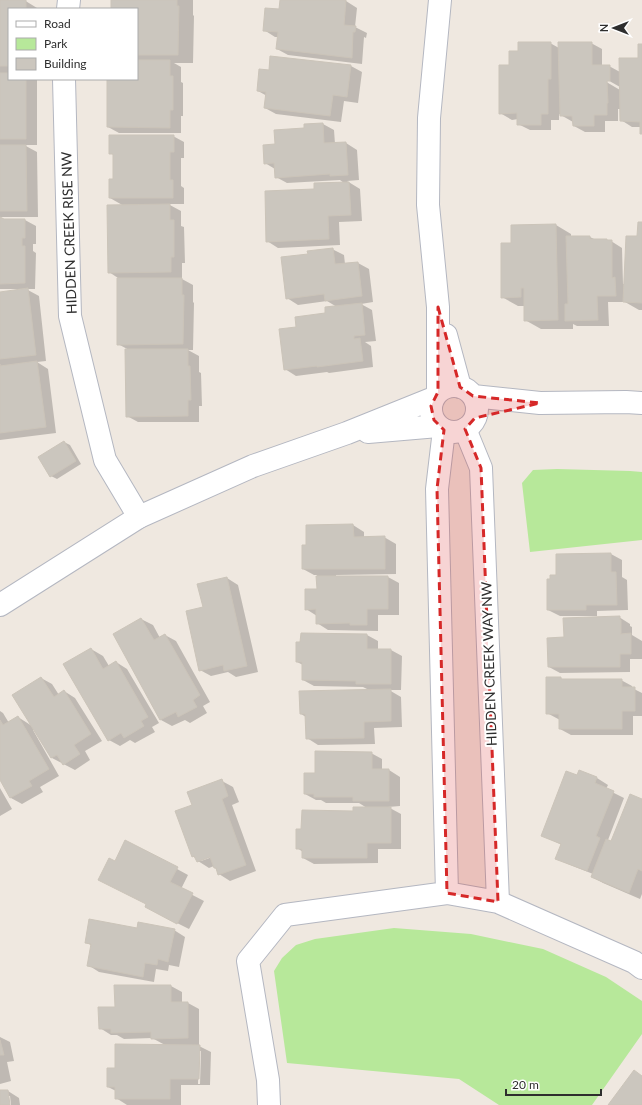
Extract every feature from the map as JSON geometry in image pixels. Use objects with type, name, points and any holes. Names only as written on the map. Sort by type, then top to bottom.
[{"type":"street","points":[[440,0],[429,118],[428,205],[438,307],[436,395],[431,406],[434,420],[456,426]]},
{"type":"street","name":"HIDDEN CREEK RISE NW","points":[[64,80],[70,316],[105,460],[139,517]]},
{"type":"street","points":[[438,307],[466,392],[476,403],[477,411],[456,426],[437,489],[447,893]]},
{"type":"street","points":[[0,605],[139,517],[253,466],[347,434],[436,395],[445,388],[453,386],[466,392],[540,403],[642,403]]},
{"type":"street","points":[[347,434],[456,426],[540,403]]},
{"type":"street","name":"HIDDEN CREEK WAY NW","points":[[456,426],[481,468],[498,902]]},
{"type":"street","points":[[269,1105],[268,1080],[248,961],[285,916],[447,893],[498,902],[634,962],[642,968]]},
{"type":"highlighted area","points":[[438,307],[460,387],[473,396],[540,403],[475,418],[465,429],[481,468],[498,902],[447,893],[437,489],[444,430],[434,420],[431,406],[438,392]]},
{"type":"green space","points":[[557,469],[642,472],[642,540],[530,552],[522,483],[533,470]]},
{"type":"green space","points":[[394,928],[471,934],[543,949],[606,977],[642,1001],[642,1034],[592,1105],[499,1105],[459,1079],[287,1063],[274,971],[282,958],[296,945],[315,939]]},
{"type":"building","points":[[0,0],[26,0],[26,8],[8,8],[8,66],[0,66]]},
{"type":"building","points":[[111,0],[177,0],[177,6],[179,6],[178,55],[138,55],[138,8],[111,8]]},
{"type":"building","points":[[280,0],[346,0],[344,25],[356,26],[355,32],[353,32],[352,58],[276,49],[278,32],[263,31],[265,8],[279,9]]},
{"type":"building","points":[[518,42],[551,42],[551,79],[548,79],[548,114],[541,114],[541,125],[517,125],[517,113],[499,114],[499,65],[509,65],[509,51],[518,51]]},
{"type":"building","points":[[558,42],[592,42],[592,65],[610,65],[610,81],[607,81],[607,115],[594,115],[594,126],[573,126],[572,116],[560,116]]},
{"type":"building","points":[[638,44],[642,44],[642,134],[640,134],[640,122],[620,121],[619,58],[638,58]]},
{"type":"building","points":[[270,56],[351,65],[347,97],[333,95],[330,116],[264,108],[266,92],[257,91],[259,69],[269,70]]},
{"type":"building","points":[[138,60],[170,60],[170,76],[173,76],[173,110],[170,110],[170,128],[107,127],[107,80],[138,80]]},
{"type":"building","points":[[0,73],[8,73],[8,80],[26,80],[26,139],[0,139]]},
{"type":"building","points":[[323,123],[324,143],[346,142],[348,175],[330,176],[330,174],[275,178],[274,163],[264,164],[263,145],[275,144],[274,130],[304,128],[304,124]]},
{"type":"building","points":[[109,135],[174,135],[174,152],[170,152],[170,180],[173,180],[173,198],[109,198],[109,179],[113,179],[113,154],[109,154]]},
{"type":"building","points":[[0,145],[26,145],[27,211],[0,211]]},
{"type":"building","points":[[349,182],[351,215],[328,216],[329,239],[266,242],[265,191],[314,189],[314,183]]},
{"type":"building","points":[[170,204],[170,220],[174,220],[174,257],[171,257],[171,272],[108,273],[107,205]]},
{"type":"building","points":[[0,217],[4,219],[25,219],[25,238],[22,238],[22,246],[25,246],[25,283],[0,284]]},
{"type":"building","points":[[638,222],[642,222],[642,303],[623,302],[626,236],[637,236]]},
{"type":"building","points":[[556,224],[558,320],[524,321],[524,288],[521,288],[521,297],[501,298],[501,243],[511,243],[511,225]]},
{"type":"building","points":[[566,236],[590,236],[590,239],[612,240],[612,278],[615,277],[616,296],[597,296],[598,320],[565,321],[565,304],[568,304]]},
{"type":"building","points":[[333,248],[335,264],[358,262],[362,296],[325,301],[324,294],[286,299],[281,257],[308,254],[307,251]]},
{"type":"building","points":[[117,278],[182,278],[182,295],[184,295],[183,344],[117,345]]},
{"type":"building","points":[[28,288],[36,355],[0,359],[0,292]]},
{"type":"building","points":[[362,303],[365,335],[354,336],[354,339],[360,338],[363,361],[284,370],[279,329],[296,327],[295,317],[325,313],[325,307]]},
{"type":"building","points":[[125,349],[188,349],[191,400],[188,400],[188,416],[126,417]]},
{"type":"building","points":[[37,361],[46,427],[0,433],[0,366]]},
{"type":"building","points":[[64,441],[76,461],[50,477],[38,457]]},
{"type":"building","points":[[353,524],[354,537],[385,536],[385,569],[302,569],[302,545],[306,545],[306,525]]},
{"type":"building","points":[[611,553],[611,572],[616,572],[617,605],[586,605],[586,610],[547,610],[547,579],[550,579],[550,575],[556,575],[556,554]]},
{"type":"building","points":[[316,576],[388,576],[388,609],[367,609],[367,625],[350,625],[350,623],[316,624],[316,609],[305,610],[305,589],[317,589]]},
{"type":"building","points":[[227,577],[247,666],[224,671],[223,665],[199,671],[186,611],[203,607],[197,584]]},
{"type":"building","points":[[620,616],[620,634],[631,633],[631,654],[620,654],[620,667],[548,667],[547,638],[564,637],[563,618]]},
{"type":"building","points":[[141,618],[154,640],[165,634],[200,695],[193,700],[197,707],[178,717],[176,712],[160,720],[113,634]]},
{"type":"building","points":[[301,633],[367,634],[367,649],[391,649],[391,684],[356,684],[356,681],[302,680],[302,662],[296,662],[296,642],[300,642]]},
{"type":"building","points":[[91,648],[103,669],[116,661],[148,717],[141,721],[144,726],[124,738],[121,733],[108,741],[63,664]]},
{"type":"building","points":[[41,677],[54,697],[64,690],[91,734],[74,745],[80,754],[63,765],[57,755],[51,758],[12,695]]},
{"type":"building","points":[[546,677],[561,677],[561,679],[622,679],[622,687],[635,687],[635,711],[622,711],[622,729],[559,729],[559,714],[546,714]]},
{"type":"building","points":[[391,689],[391,721],[364,722],[364,738],[306,739],[305,714],[300,714],[299,691]]},
{"type":"building","points":[[18,716],[49,769],[29,781],[32,786],[10,798],[0,780],[0,720],[3,725]]},
{"type":"building","points":[[315,751],[372,752],[372,769],[389,769],[389,801],[353,801],[353,797],[314,797],[314,794],[304,794],[304,773],[315,773]]},
{"type":"building","points":[[579,770],[597,777],[595,783],[614,791],[596,836],[600,838],[587,871],[555,859],[561,844],[541,836],[566,771],[577,775]]},
{"type":"building","points":[[222,779],[228,796],[222,799],[246,865],[218,875],[210,857],[197,862],[194,856],[192,857],[175,811],[192,805],[187,792]]},
{"type":"building","points":[[630,794],[642,799],[642,871],[638,869],[629,893],[591,877],[606,839],[611,841]]},
{"type":"building","points":[[353,807],[391,807],[391,843],[367,843],[367,858],[302,858],[302,849],[296,849],[296,829],[301,829],[302,810],[353,811]]},
{"type":"building","points":[[125,840],[178,867],[170,882],[193,893],[177,924],[145,907],[146,904],[98,880],[109,858],[115,861]]},
{"type":"building","points":[[89,919],[137,928],[138,922],[175,929],[168,962],[158,959],[157,965],[145,963],[143,977],[87,966],[91,944],[85,943]]},
{"type":"building","points":[[114,985],[171,985],[171,1002],[188,1002],[188,1038],[151,1039],[151,1032],[111,1033],[111,1029],[99,1029],[98,1007],[115,1007]]},
{"type":"building","points":[[0,1040],[4,1055],[0,1055]]},
{"type":"building","points":[[115,1044],[200,1045],[199,1079],[170,1079],[170,1099],[115,1099],[115,1087],[107,1087],[107,1068],[115,1068]]},
{"type":"building","points":[[634,1070],[642,1076],[642,1105],[608,1105]]},
{"type":"building","points":[[0,1090],[8,1090],[10,1105],[0,1105]]}]
